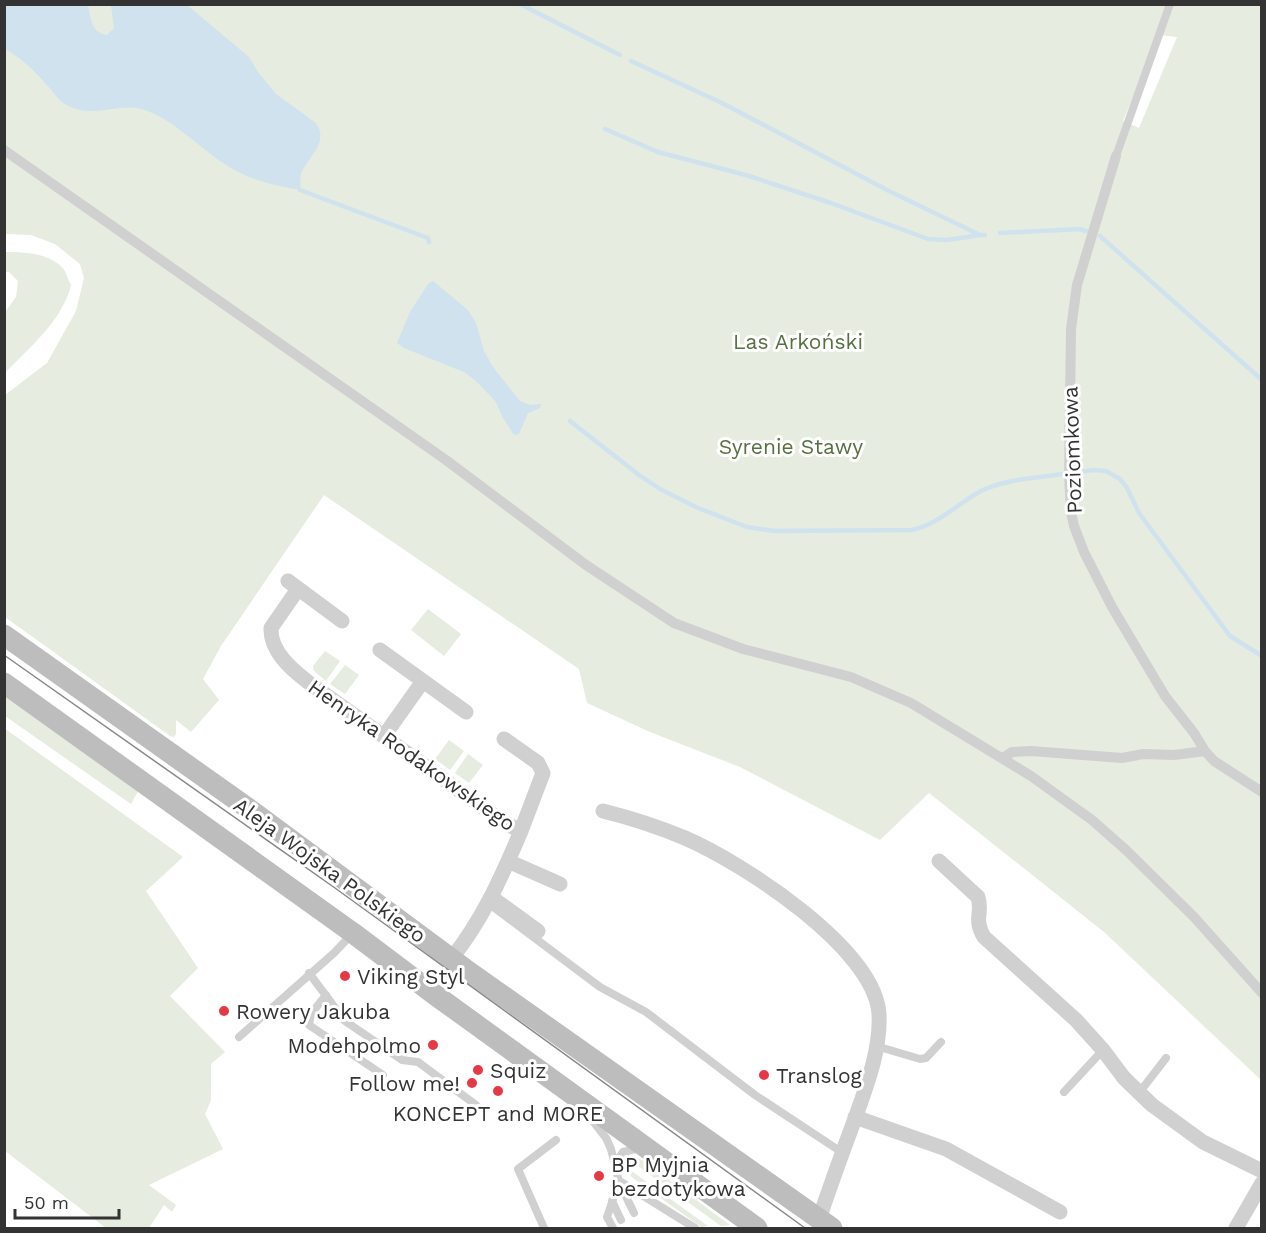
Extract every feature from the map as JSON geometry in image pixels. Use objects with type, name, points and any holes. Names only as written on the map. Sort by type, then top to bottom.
[{"type":"main road","name":"Aleja Wojska Polskiego","points":[[4,635],[256,814],[451,959],[826,1224]]},
{"type":"main road","name":"Aleja Wojska Polskiego","points":[[4,683],[353,933],[757,1228]]},
{"type":"street","points":[[4,150],[437,454],[586,564],[674,623],[743,649],[851,678],[911,703],[1031,776],[1092,820],[1126,850],[1194,917],[1262,993]]},
{"type":"street","name":"Poziomkowa","points":[[1116,156],[1077,285],[1071,329],[1069,421],[1071,512],[1084,552],[1112,608],[1150,673],[1214,761],[1262,792]]},
{"type":"street","name":"Henryka Rodakowskiego","points":[[342,621],[293,585],[271,628],[275,647],[297,674],[503,822],[521,831],[490,900],[475,926],[451,959]]},
{"type":"street","points":[[380,650],[466,712]]},
{"type":"street","points":[[384,736],[423,681]]},
{"type":"street","points":[[504,740],[538,763],[543,773],[521,831]]},
{"type":"street","points":[[1003,758],[1012,752],[1030,751],[1122,758],[1143,754],[1174,755],[1205,751]]},
{"type":"street","points":[[603,811],[658,827],[696,843],[754,877],[810,916],[854,962],[872,989],[879,1015],[876,1046],[867,1082],[843,1153],[826,1224]]},
{"type":"street","points":[[508,861],[560,884]]},
{"type":"street","points":[[939,861],[978,897],[980,903],[977,921],[984,937],[1076,1020],[1139,1093],[1203,1142],[1262,1171]]},
{"type":"street","points":[[490,900],[538,931]]},
{"type":"street","points":[[855,1117],[946,1149],[1060,1212]]},
{"type":"street","points":[[1236,1228],[1262,1183]]},
{"type":"lane","points":[[1116,156],[1170,4]]},
{"type":"lane","points":[[490,900],[600,987],[646,1012],[755,1095],[843,1153]]},
{"type":"lane","points":[[238,1037],[334,953],[353,933]]},
{"type":"lane","points":[[309,973],[345,1021],[402,1060],[418,1062],[476,1105]]},
{"type":"lane","points":[[326,995],[310,1014],[309,1025],[383,1075]]},
{"type":"lane","points":[[876,1046],[920,1059],[926,1058],[941,1042]]},
{"type":"lane","points":[[1064,1092],[1103,1050]]},
{"type":"lane","points":[[1139,1093],[1166,1058]]},
{"type":"lane","points":[[562,1086],[606,1138],[617,1167],[619,1182],[634,1213]]},
{"type":"lane","points":[[544,1228],[518,1169],[556,1140]]},
{"type":"lane","points":[[617,1167],[620,1155],[626,1150],[637,1148],[650,1151]]},
{"type":"lane","points":[[613,1228],[607,1216],[619,1182]]},
{"type":"lane","points":[[619,1182],[648,1203],[695,1228]]},
{"type":"lane","points":[[612,1201],[621,1220]]},
{"type":"lane","points":[[676,1227],[686,1222]]},
{"type":"green space","name":"Las Arkoński","points":[[5,5],[1261,5],[1261,1080],[1104,932],[929,793],[880,840],[740,767],[650,732],[587,703],[579,669],[324,495],[221,646],[203,679],[219,700],[191,732],[176,720],[176,734],[174,737],[170,736],[5,617],[5,395],[47,363],[76,311],[84,278],[80,264],[55,244],[31,235],[5,234]],"holes":[[[1159,35],[1177,37],[1139,128],[1123,121]]]},
{"type":"green space","points":[[5,252],[43,256],[56,262],[63,269],[71,285],[67,298],[53,322],[5,373],[5,312],[16,297],[18,281],[9,272],[5,272]]},
{"type":"green space","points":[[428,609],[461,634],[444,656],[411,630]]},
{"type":"green space","points":[[325,651],[340,661],[326,681],[314,671],[313,666]]},
{"type":"green space","points":[[345,665],[359,675],[345,694],[330,684]]},
{"type":"green space","points":[[4,692],[140,788],[131,804],[5,716]]},
{"type":"green space","points":[[4,728],[183,857],[146,891],[198,968],[170,996],[225,1052],[211,1064],[211,1100],[205,1114],[223,1149],[149,1185],[176,1205],[172,1212],[164,1205],[149,1228],[106,1228],[5,1151]]},
{"type":"green space","points":[[449,740],[464,751],[450,770],[435,759]]},
{"type":"green space","points":[[468,754],[483,765],[469,783],[455,773]]},
{"type":"green space","points":[[642,1160],[730,1225],[721,1226],[631,1161]]},
{"type":"green space","points":[[626,1167],[708,1226],[701,1227],[633,1178],[627,1173]]},
{"type":"water","points":[[4,5],[88,5],[95,28],[107,35],[114,28],[111,5],[187,5],[249,57],[276,94],[316,123],[320,136],[319,142],[301,173],[300,190],[249,177],[229,167],[175,126],[145,110],[125,108],[86,111],[65,104],[32,69],[5,49]]},
{"type":"water","points":[[433,281],[468,310],[476,323],[484,351],[493,367],[520,401],[530,405],[541,404],[540,408],[528,413],[519,434],[514,435],[496,402],[464,372],[404,348],[397,343],[410,312],[428,284]]},
{"type":"waterway","points":[[520,4],[620,55]]},
{"type":"waterway","points":[[631,61],[722,103],[889,191],[980,235],[985,235]]},
{"type":"waterway","points":[[605,129],[658,152],[746,175],[928,239],[947,240],[980,235]]},
{"type":"waterway","points":[[300,190],[428,238],[429,242]]},
{"type":"waterway","points":[[1000,233],[1080,229],[1086,231]]},
{"type":"waterway","points":[[1100,236],[1262,380]]},
{"type":"waterway","points":[[570,421],[660,489],[698,508],[747,527],[775,531],[912,530],[931,523],[990,487],[1021,479],[1063,474]]},
{"type":"waterway","points":[[1079,472],[1106,471],[1120,479],[1139,513],[1230,636],[1262,656]]},
{"type":"tram line","points":[[4,655],[335,888],[805,1228]]},
{"type":"place","name":"Viking Styl","points":[[345,976]]},
{"type":"place","name":"Rowery Jakuba","points":[[224,1011]]},
{"type":"place","name":"Modehpolmo","points":[[433,1045]]},
{"type":"place","name":"Squiz","points":[[478,1070]]},
{"type":"place","name":"Translog","points":[[764,1075]]},
{"type":"place","name":"Follow me!","points":[[472,1083]]},
{"type":"place","name":"KONCEPT and MORE","points":[[498,1091]]},
{"type":"place","name":"BP Myjnia bezdotykowa","points":[[599,1176]]},
{"type":"park label","name":"Syrenie Stawy","points":[[791,446]]}]
